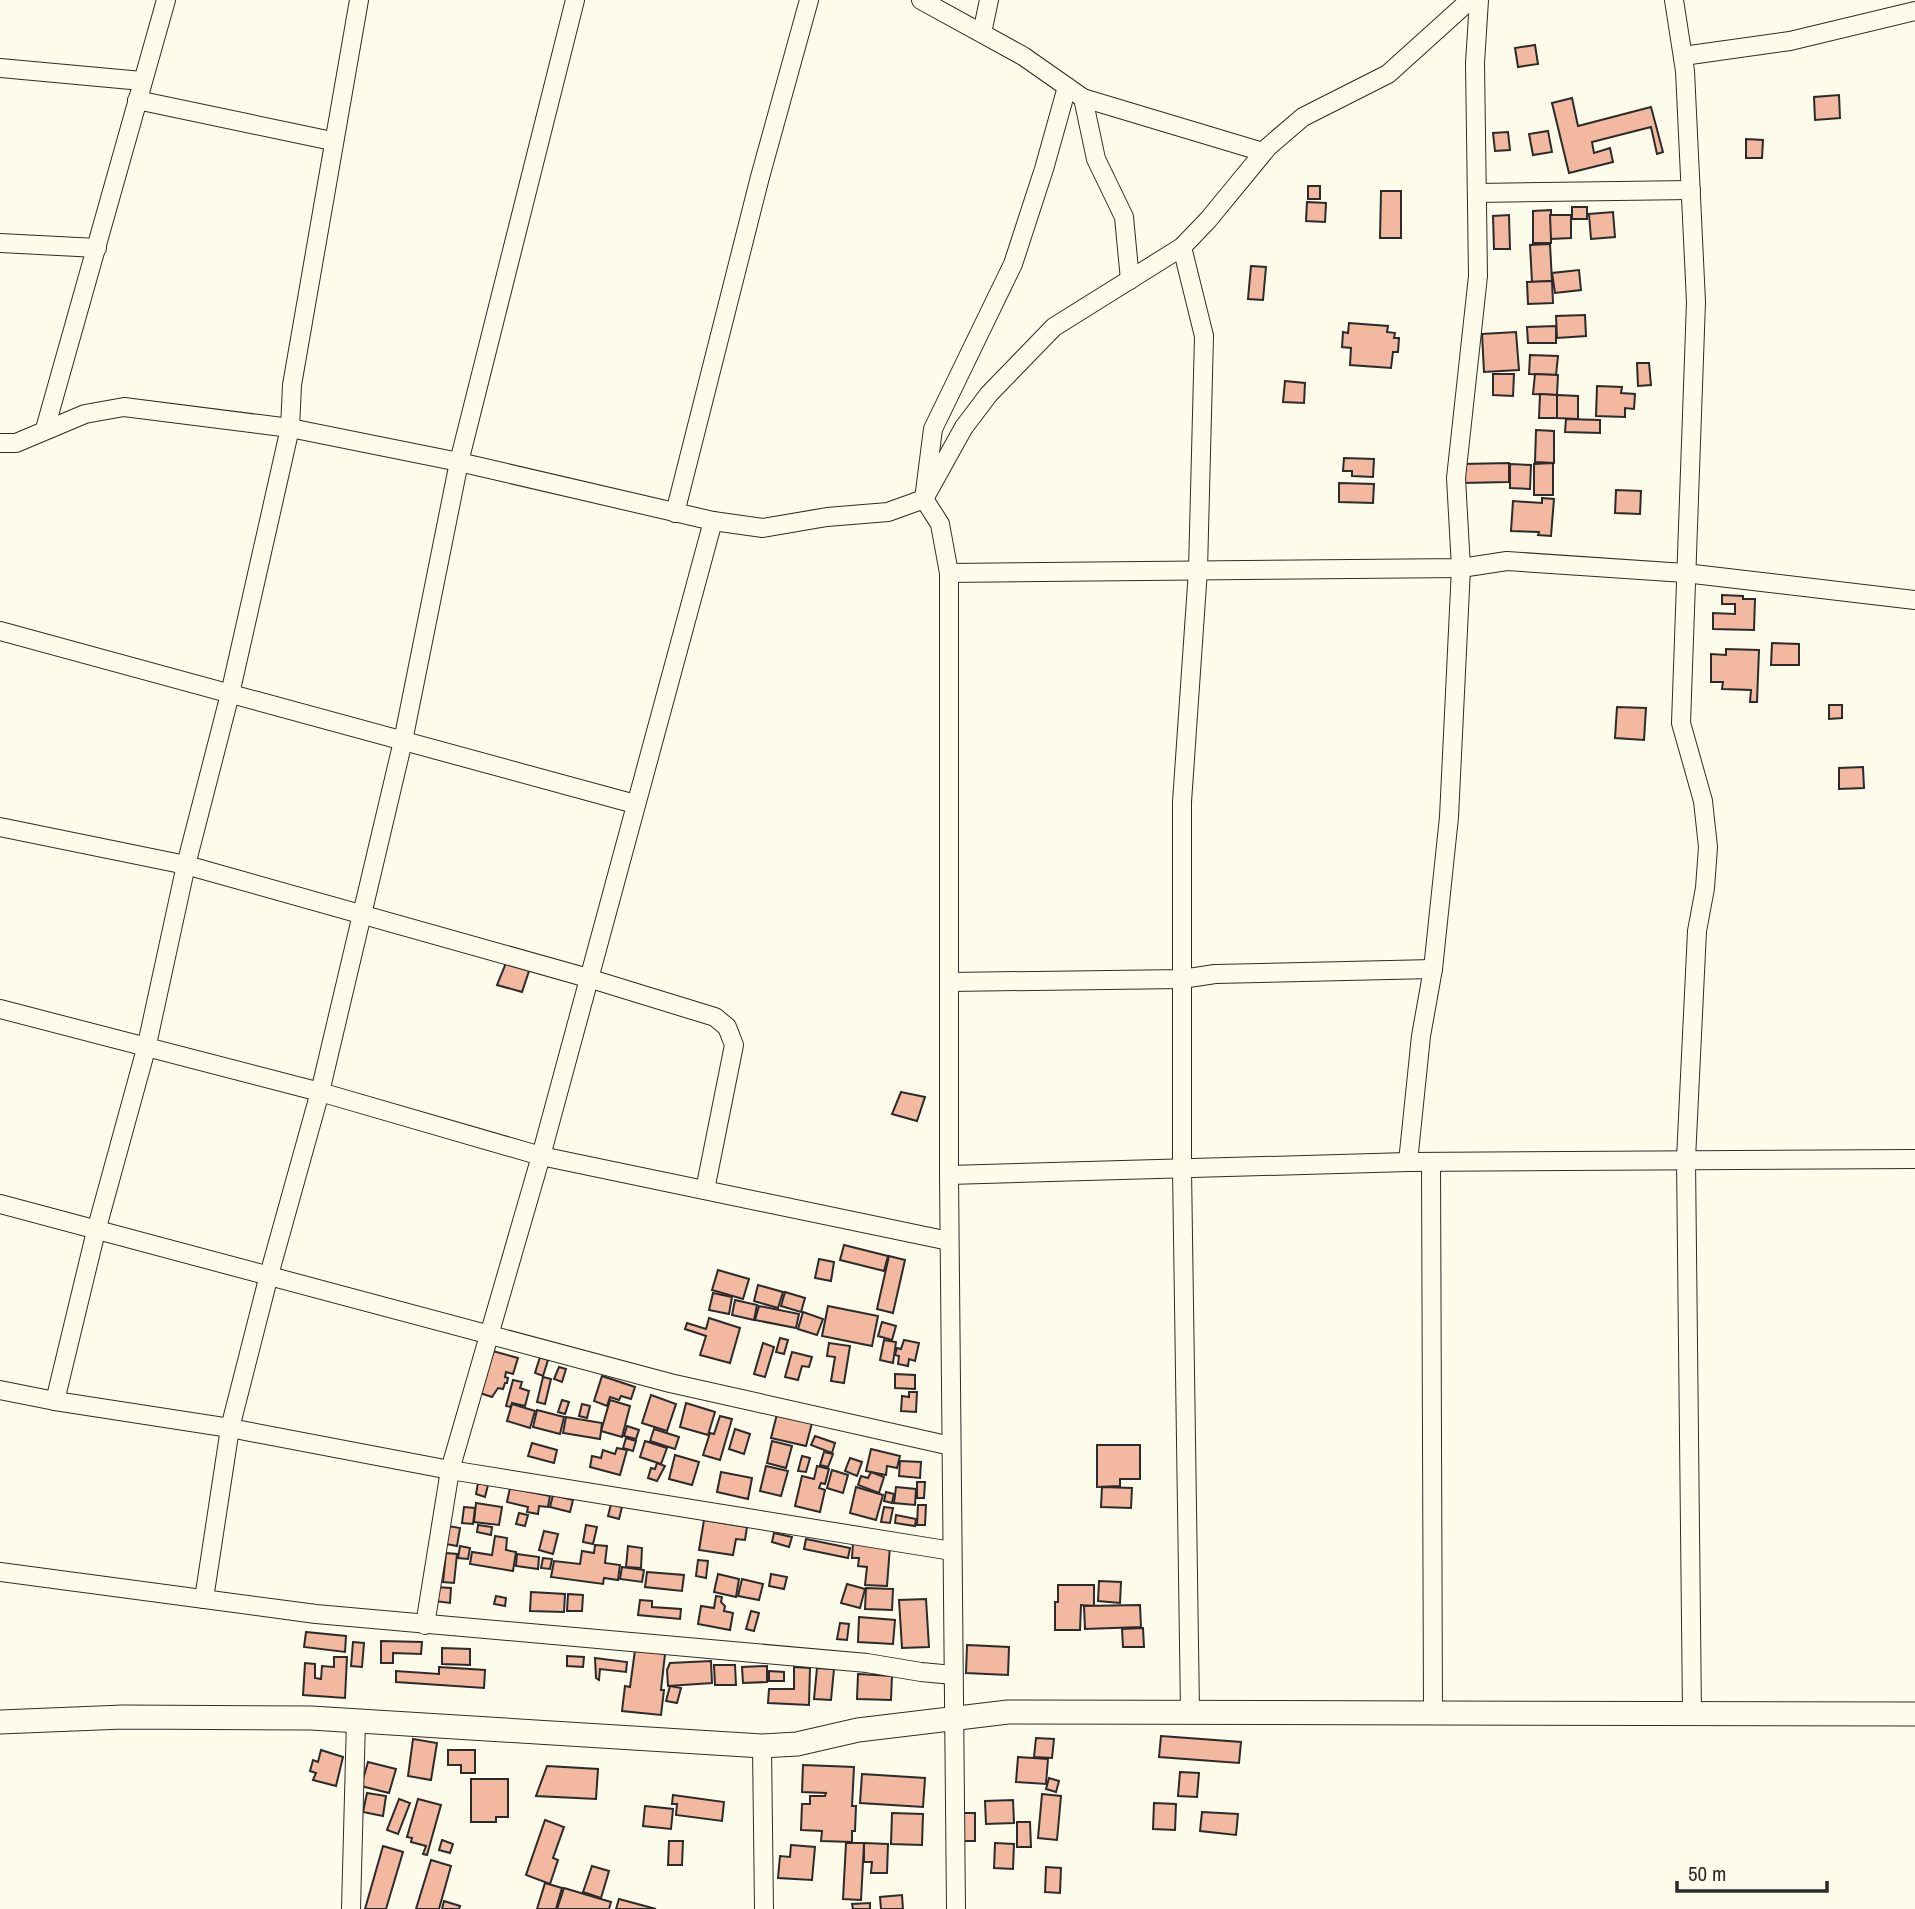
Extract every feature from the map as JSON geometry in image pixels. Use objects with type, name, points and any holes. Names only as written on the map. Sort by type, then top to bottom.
[{"type":"street","points":[[45,429],[166,0]]},
{"type":"street","points":[[55,1401],[96,1231],[146,1049],[186,865],[230,694],[290,428],[292,386],[332,141],[359,0]]},
{"type":"street","points":[[204,1599],[230,1428],[320,1092],[403,741],[459,462],[575,0]]},
{"type":"street","points":[[674,513],[809,0]]},
{"type":"street","points":[[921,0],[1023,56],[1083,98],[1263,152]]},
{"type":"street","points":[[982,33],[989,0]]},
{"type":"street","points":[[0,443],[16,443],[85,414],[124,407],[290,428],[459,462],[713,522],[763,528],[827,517],[888,512],[924,499],[964,427],[989,394],[1054,327],[1182,247],[1208,220],[1263,152],[1303,117],[1388,75],[1470,0]]},
{"type":"street","points":[[1408,1162],[1449,817],[1461,568],[1456,478],[1478,275],[1475,63],[1479,0]]},
{"type":"street","points":[[1674,0],[1683,56],[1696,302],[1681,723],[1703,801],[1708,847],[1705,888],[1696,931],[1686,1159],[1692,1714]]},
{"type":"street","points":[[1683,56],[1790,41],[1915,11]]},
{"type":"street","points":[[0,68],[142,81]]},
{"type":"street","points":[[956,1909],[948,1175],[949,573],[940,524],[924,499],[933,429],[1013,264],[1067,87]]},
{"type":"street","points":[[1083,98],[1096,159],[1124,217],[1130,280]]},
{"type":"street","points":[[138,100],[332,141]]},
{"type":"street","points":[[1477,192],[1691,190]]},
{"type":"street","points":[[0,243],[97,248]]},
{"type":"street","points":[[1182,247],[1204,336],[1198,570],[1182,802],[1182,1169],[1190,1711]]},
{"type":"street","points":[[425,1625],[450,1470],[541,1156],[713,522]]},
{"type":"street","points":[[949,573],[1461,568],[1507,561],[1685,573],[1915,600]]},
{"type":"street","points":[[0,631],[635,804]]},
{"type":"street","points":[[0,827],[186,865],[588,978],[715,1017],[727,1027],[734,1045],[705,1190]]},
{"type":"street","points":[[949,982],[1182,979],[1215,974],[1433,968]]},
{"type":"street","points":[[0,1009],[320,1092],[541,1156],[949,1241]]},
{"type":"street","points":[[948,1175],[1408,1162],[1915,1159]]},
{"type":"street","points":[[1431,1162],[1433,1712]]},
{"type":"street","points":[[0,1204],[670,1383],[951,1446]]},
{"type":"street","points":[[0,1390],[230,1428],[450,1470],[952,1551]]},
{"type":"street","points":[[0,1572],[425,1625],[867,1663],[953,1675]]},
{"type":"street","points":[[0,1722],[123,1717],[311,1718],[762,1746],[797,1744],[858,1730],[1008,1712],[1915,1714]]},
{"type":"street","points":[[351,1909],[356,1720]]},
{"type":"street","points":[[762,1746],[764,1909]]},
{"type":"building","points":[[1535,45],[1538,64],[1518,67],[1515,48]]},
{"type":"building","points":[[1839,95],[1840,118],[1815,120],[1814,97]]},
{"type":"building","points":[[1572,98],[1578,126],[1651,107],[1663,152],[1657,154],[1651,127],[1592,142],[1594,153],[1610,148],[1613,162],[1569,173],[1552,103]]},
{"type":"building","points":[[1548,131],[1552,152],[1533,155],[1529,134]]},
{"type":"building","points":[[1508,132],[1510,150],[1495,151],[1493,133]]},
{"type":"building","points":[[1746,139],[1763,140],[1762,158],[1746,158]]},
{"type":"building","points":[[1308,186],[1320,186],[1320,199],[1308,199]]},
{"type":"building","points":[[1381,191],[1401,191],[1401,238],[1380,238]]},
{"type":"building","points":[[1307,202],[1326,203],[1325,222],[1306,221]]},
{"type":"building","points":[[1572,207],[1587,207],[1587,219],[1572,219]]},
{"type":"building","points":[[1551,210],[1551,243],[1533,243],[1533,211]]},
{"type":"building","points":[[1613,212],[1615,237],[1591,239],[1589,214]]},
{"type":"building","points":[[1509,215],[1510,249],[1494,249],[1493,216]]},
{"type":"building","points":[[1550,215],[1571,215],[1571,238],[1551,239]]},
{"type":"building","points":[[1550,244],[1552,281],[1532,282],[1530,245]]},
{"type":"building","points":[[1251,266],[1266,267],[1263,300],[1248,299]]},
{"type":"building","points":[[1579,270],[1581,290],[1555,293],[1552,273]]},
{"type":"building","points":[[1552,281],[1553,303],[1528,304],[1527,282]]},
{"type":"building","points":[[1585,315],[1586,336],[1557,338],[1556,316]]},
{"type":"building","points":[[1349,323],[1388,326],[1387,332],[1395,333],[1394,338],[1399,338],[1398,352],[1393,352],[1391,368],[1350,365],[1351,348],[1342,347],[1343,332],[1348,333]]},
{"type":"building","points":[[1556,326],[1556,343],[1528,343],[1527,327]]},
{"type":"building","points":[[1516,332],[1519,370],[1484,372],[1482,334]]},
{"type":"building","points":[[1530,355],[1558,356],[1556,375],[1529,374]]},
{"type":"building","points":[[1637,363],[1649,363],[1651,385],[1638,386]]},
{"type":"building","points":[[1493,374],[1514,374],[1513,396],[1493,395]]},
{"type":"building","points":[[1535,374],[1558,375],[1557,395],[1533,394]]},
{"type":"building","points":[[1285,381],[1305,383],[1304,403],[1283,402]]},
{"type":"building","points":[[1597,386],[1622,387],[1621,393],[1635,394],[1634,409],[1625,408],[1625,417],[1596,416]]},
{"type":"building","points":[[1540,394],[1557,395],[1557,418],[1539,418]]},
{"type":"building","points":[[1557,395],[1578,396],[1578,419],[1557,418]]},
{"type":"building","points":[[1566,419],[1600,420],[1600,433],[1565,432]]},
{"type":"building","points":[[1536,430],[1554,431],[1554,463],[1535,462]]},
{"type":"building","points":[[1344,458],[1374,459],[1373,477],[1352,476],[1352,471],[1343,471]]},
{"type":"building","points":[[1509,463],[1509,482],[1462,483],[1462,464]]},
{"type":"building","points":[[1553,463],[1553,495],[1534,495],[1534,464]]},
{"type":"building","points":[[1510,464],[1531,465],[1530,489],[1510,488]]},
{"type":"building","points":[[1339,483],[1374,484],[1373,503],[1339,502]]},
{"type":"building","points":[[1616,490],[1641,491],[1640,514],[1615,513]]},
{"type":"building","points":[[1542,498],[1554,499],[1551,536],[1538,535],[1539,532],[1511,531],[1513,501],[1542,503]]},
{"type":"building","points":[[1722,595],[1755,599],[1754,630],[1713,629],[1713,613],[1735,614],[1735,604],[1722,604]]},
{"type":"building","points":[[1772,643],[1799,644],[1799,665],[1771,665]]},
{"type":"building","points":[[1726,649],[1759,650],[1757,702],[1750,702],[1751,690],[1722,689],[1723,682],[1711,682],[1711,654],[1726,655]]},
{"type":"building","points":[[1829,705],[1842,705],[1842,718],[1829,719]]},
{"type":"building","points":[[1617,707],[1646,708],[1644,740],[1615,738]]},
{"type":"building","points":[[1863,767],[1864,788],[1839,789],[1839,768]]},
{"type":"building","points":[[506,963],[530,968],[522,992],[497,985]]},
{"type":"building","points":[[901,1092],[925,1097],[917,1121],[892,1114]]},
{"type":"building","points":[[844,1245],[888,1256],[884,1271],[840,1260]]},
{"type":"building","points":[[889,1256],[905,1260],[893,1313],[877,1309]]},
{"type":"building","points":[[819,1259],[834,1262],[831,1281],[815,1278]]},
{"type":"building","points":[[718,1270],[749,1279],[743,1299],[712,1290]]},
{"type":"building","points":[[758,1285],[783,1292],[778,1308],[754,1301]]},
{"type":"building","points":[[785,1292],[805,1298],[801,1312],[781,1306]]},
{"type":"building","points":[[713,1293],[732,1297],[729,1314],[709,1310]]},
{"type":"building","points":[[735,1300],[757,1305],[754,1320],[732,1315]]},
{"type":"building","points":[[759,1306],[799,1314],[796,1328],[755,1320]]},
{"type":"building","points":[[828,1306],[878,1316],[872,1346],[822,1336]]},
{"type":"building","points":[[803,1312],[823,1319],[817,1335],[798,1329]]},
{"type":"building","points":[[709,1318],[740,1328],[730,1363],[700,1355],[706,1336],[685,1329],[687,1323],[706,1329]]},
{"type":"building","points":[[882,1322],[896,1326],[892,1340],[878,1336]]},
{"type":"building","points":[[780,1338],[788,1340],[784,1354],[776,1352]]},
{"type":"building","points":[[884,1340],[896,1342],[893,1363],[880,1360]]},
{"type":"building","points":[[904,1340],[919,1343],[915,1361],[909,1359],[908,1366],[898,1364],[899,1356],[895,1355]]},
{"type":"building","points":[[763,1343],[774,1347],[765,1377],[754,1374]]},
{"type":"building","points":[[829,1343],[850,1346],[844,1383],[831,1381],[835,1357],[827,1356]]},
{"type":"building","points":[[489,1350],[518,1358],[513,1374],[506,1372],[505,1377],[508,1378],[503,1389],[498,1388],[492,1397],[477,1392]]},
{"type":"building","points":[[792,1352],[812,1357],[809,1367],[802,1366],[798,1380],[785,1377]]},
{"type":"building","points":[[540,1357],[548,1360],[543,1376],[535,1373]]},
{"type":"building","points":[[559,1367],[566,1369],[562,1382],[554,1379]]},
{"type":"building","points":[[895,1374],[915,1375],[915,1389],[895,1388]]},
{"type":"building","points":[[602,1376],[635,1387],[631,1399],[621,1396],[619,1400],[610,1397],[607,1406],[594,1401]]},
{"type":"building","points":[[543,1377],[551,1379],[545,1404],[537,1402]]},
{"type":"building","points":[[513,1380],[522,1382],[520,1388],[529,1391],[525,1406],[512,1403],[511,1407],[506,1406]]},
{"type":"building","points":[[909,1392],[917,1392],[916,1412],[901,1411],[902,1396],[909,1397]]},
{"type":"building","points":[[651,1395],[676,1404],[667,1431],[642,1423]]},
{"type":"building","points":[[562,1400],[569,1402],[565,1414],[558,1412]]},
{"type":"building","points":[[610,1400],[630,1406],[622,1437],[601,1431]]},
{"type":"building","points":[[686,1403],[715,1412],[708,1435],[680,1427]]},
{"type":"building","points":[[512,1404],[535,1411],[530,1428],[507,1421]]},
{"type":"building","points":[[582,1404],[590,1406],[587,1418],[579,1416]]},
{"type":"building","points":[[537,1410],[564,1417],[560,1434],[533,1427]]},
{"type":"building","points":[[777,1414],[812,1423],[806,1446],[771,1438]]},
{"type":"building","points":[[720,1416],[732,1419],[720,1460],[703,1455],[710,1433],[714,1434]]},
{"type":"building","points":[[566,1417],[602,1423],[600,1439],[563,1433]]},
{"type":"building","points":[[627,1426],[639,1430],[636,1439],[624,1436]]},
{"type":"building","points":[[654,1429],[679,1437],[675,1449],[650,1441]]},
{"type":"building","points":[[735,1429],[750,1434],[744,1454],[729,1449]]},
{"type":"building","points":[[815,1436],[835,1443],[832,1453],[811,1445]]},
{"type":"building","points":[[626,1438],[636,1441],[633,1451],[623,1448]]},
{"type":"building","points":[[645,1441],[667,1448],[661,1464],[640,1457]]},
{"type":"building","points":[[772,1441],[792,1446],[786,1468],[767,1463]]},
{"type":"building","points":[[532,1443],[557,1450],[554,1463],[528,1456]]},
{"type":"building","points":[[1097,1445],[1140,1445],[1140,1479],[1120,1479],[1120,1486],[1097,1487]]},
{"type":"building","points":[[617,1448],[627,1450],[620,1475],[590,1467],[592,1456],[601,1458],[603,1450],[615,1454]]},
{"type":"building","points":[[871,1449],[900,1456],[897,1468],[887,1466],[886,1475],[866,1471]]},
{"type":"building","points":[[824,1452],[833,1454],[828,1467],[820,1465]]},
{"type":"building","points":[[675,1455],[699,1462],[692,1485],[669,1479]]},
{"type":"building","points":[[802,1456],[810,1458],[806,1472],[798,1471]]},
{"type":"building","points":[[850,1458],[862,1462],[857,1476],[845,1471]]},
{"type":"building","points":[[900,1461],[921,1462],[920,1478],[899,1476]]},
{"type":"building","points":[[657,1463],[665,1466],[657,1481],[648,1478],[651,1468],[655,1469]]},
{"type":"building","points":[[766,1466],[788,1471],[781,1496],[760,1491]]},
{"type":"building","points":[[817,1466],[829,1469],[825,1484],[821,1483],[819,1488],[825,1490],[820,1512],[795,1506],[802,1476],[814,1479]]},
{"type":"building","points":[[832,1470],[848,1475],[843,1493],[827,1488]]},
{"type":"building","points":[[721,1472],[752,1478],[748,1499],[717,1492]]},
{"type":"building","points":[[871,1472],[884,1477],[879,1493],[858,1485],[861,1476],[868,1478]]},
{"type":"building","points":[[917,1482],[925,1482],[924,1498],[917,1498]]},
{"type":"building","points":[[478,1483],[488,1485],[485,1497],[476,1494]]},
{"type":"building","points":[[856,1487],[883,1495],[876,1520],[850,1513]]},
{"type":"building","points":[[896,1487],[916,1489],[915,1505],[894,1503]]},
{"type":"building","points":[[1102,1487],[1132,1488],[1131,1508],[1101,1507]]},
{"type":"building","points":[[510,1488],[550,1496],[548,1507],[539,1506],[538,1514],[527,1512],[528,1507],[507,1502]]},
{"type":"building","points":[[886,1492],[894,1494],[892,1503],[884,1501]]},
{"type":"building","points":[[553,1495],[573,1500],[570,1512],[550,1507]]},
{"type":"building","points":[[476,1503],[502,1507],[499,1525],[474,1522]]},
{"type":"building","points":[[611,1504],[622,1507],[619,1519],[608,1516]]},
{"type":"building","points":[[918,1505],[926,1505],[925,1525],[917,1525]]},
{"type":"building","points":[[464,1507],[475,1508],[473,1524],[462,1523]]},
{"type":"building","points":[[884,1507],[893,1508],[890,1523],[881,1522]]},
{"type":"building","points":[[519,1513],[528,1515],[525,1526],[516,1524]]},
{"type":"building","points":[[896,1515],[916,1519],[915,1526],[895,1523]]},
{"type":"building","points":[[704,1520],[747,1527],[745,1540],[736,1539],[733,1555],[699,1550]]},
{"type":"building","points":[[478,1525],[492,1527],[491,1535],[477,1532]]},
{"type":"building","points":[[586,1525],[597,1527],[593,1544],[583,1542]]},
{"type":"building","points":[[448,1526],[460,1528],[457,1546],[446,1544]]},
{"type":"building","points":[[544,1531],[558,1534],[553,1554],[539,1550]]},
{"type":"building","points":[[774,1533],[792,1537],[789,1547],[772,1542]]},
{"type":"building","points":[[495,1536],[507,1538],[506,1550],[516,1552],[513,1571],[470,1564],[472,1552],[492,1555]]},
{"type":"building","points":[[806,1539],[850,1548],[848,1558],[804,1549]]},
{"type":"building","points":[[853,1543],[890,1546],[887,1586],[865,1585],[867,1567],[858,1566],[859,1558],[852,1558]]},
{"type":"building","points":[[595,1545],[607,1546],[605,1563],[620,1565],[618,1580],[604,1578],[603,1584],[551,1577],[554,1561],[580,1564],[582,1551],[594,1553]]},
{"type":"building","points":[[460,1546],[470,1548],[468,1559],[458,1558]]},
{"type":"building","points":[[628,1546],[642,1548],[641,1568],[626,1567]]},
{"type":"building","points":[[446,1553],[457,1554],[454,1583],[443,1582]]},
{"type":"building","points":[[517,1554],[539,1557],[538,1569],[516,1566]]},
{"type":"building","points":[[543,1558],[552,1559],[550,1569],[541,1568]]},
{"type":"building","points":[[698,1560],[708,1561],[706,1578],[696,1576]]},
{"type":"building","points":[[622,1567],[644,1570],[642,1582],[620,1579]]},
{"type":"building","points":[[647,1572],[684,1575],[682,1591],[645,1587]]},
{"type":"building","points":[[718,1574],[739,1579],[736,1597],[714,1592]]},
{"type":"building","points":[[771,1574],[787,1577],[784,1589],[769,1586]]},
{"type":"building","points":[[742,1579],[763,1584],[759,1600],[738,1596]]},
{"type":"building","points":[[1099,1581],[1121,1582],[1120,1603],[1098,1601]]},
{"type":"building","points":[[847,1584],[865,1589],[860,1608],[841,1603]]},
{"type":"building","points":[[1058,1585],[1094,1585],[1094,1606],[1081,1605],[1080,1630],[1055,1630]]},
{"type":"building","points":[[436,1587],[451,1588],[450,1603],[434,1601]]},
{"type":"building","points":[[866,1588],[893,1589],[892,1610],[865,1609]]},
{"type":"building","points":[[531,1592],[565,1594],[564,1612],[530,1611]]},
{"type":"building","points":[[568,1594],[583,1595],[582,1611],[567,1611]]},
{"type":"building","points":[[496,1596],[506,1598],[505,1606],[494,1604]]},
{"type":"building","points":[[716,1596],[722,1597],[724,1611],[733,1613],[730,1630],[698,1624],[701,1606],[714,1608]]},
{"type":"building","points":[[926,1599],[929,1647],[902,1648],[899,1600]]},
{"type":"building","points":[[640,1600],[652,1601],[652,1607],[681,1609],[680,1619],[638,1615]]},
{"type":"building","points":[[1140,1605],[1141,1627],[1085,1629],[1084,1606]]},
{"type":"building","points":[[751,1611],[759,1613],[754,1631],[746,1629]]},
{"type":"building","points":[[859,1617],[895,1620],[893,1644],[858,1642]]},
{"type":"building","points":[[840,1623],[849,1624],[847,1640],[837,1639]]},
{"type":"building","points":[[1143,1628],[1144,1647],[1123,1647],[1122,1629]]},
{"type":"building","points":[[306,1632],[346,1636],[345,1652],[304,1647]]},
{"type":"building","points":[[381,1641],[422,1642],[421,1654],[393,1653],[393,1663],[381,1663]]},
{"type":"building","points":[[353,1642],[364,1643],[362,1667],[351,1666]]},
{"type":"building","points":[[967,1645],[1009,1647],[1008,1675],[966,1673]]},
{"type":"building","points":[[442,1648],[470,1649],[470,1665],[442,1664]]},
{"type":"building","points":[[635,1650],[665,1654],[661,1715],[622,1711],[625,1686],[630,1687]]},
{"type":"building","points":[[567,1656],[584,1657],[583,1667],[567,1666]]},
{"type":"building","points":[[334,1657],[347,1657],[345,1698],[303,1695],[305,1663],[315,1664],[315,1678],[321,1679],[322,1666],[334,1667]]},
{"type":"building","points":[[595,1658],[627,1662],[626,1672],[600,1669],[599,1680],[596,1678]]},
{"type":"building","points":[[711,1661],[712,1683],[668,1686],[667,1670],[670,1663]]},
{"type":"building","points":[[714,1665],[735,1665],[736,1685],[715,1685]]},
{"type":"building","points":[[767,1666],[767,1682],[743,1683],[742,1667]]},
{"type":"building","points":[[439,1667],[485,1670],[484,1688],[396,1682],[396,1671],[439,1674]]},
{"type":"building","points":[[794,1667],[810,1668],[809,1705],[768,1703],[769,1689],[794,1689]]},
{"type":"building","points":[[817,1668],[834,1669],[831,1700],[814,1699]]},
{"type":"building","points":[[769,1671],[784,1672],[784,1681],[769,1681]]},
{"type":"building","points":[[858,1674],[892,1676],[891,1700],[857,1699]]},
{"type":"building","points":[[670,1686],[681,1688],[677,1703],[666,1701]]},
{"type":"building","points":[[1161,1736],[1241,1742],[1239,1763],[1159,1757]]},
{"type":"building","points":[[1036,1738],[1054,1739],[1052,1758],[1034,1757]]},
{"type":"building","points":[[413,1739],[437,1743],[431,1780],[408,1776]]},
{"type":"building","points":[[321,1750],[343,1757],[336,1786],[313,1780],[316,1773],[310,1771],[313,1760],[318,1762]]},
{"type":"building","points":[[448,1750],[475,1750],[475,1773],[461,1773],[461,1765],[448,1765]]},
{"type":"building","points":[[1018,1757],[1048,1759],[1046,1784],[1016,1782]]},
{"type":"building","points":[[368,1762],[396,1769],[389,1793],[361,1786]]},
{"type":"building","points":[[803,1765],[854,1767],[852,1806],[856,1806],[852,1842],[821,1841],[822,1831],[801,1830],[802,1804],[810,1804],[810,1796],[825,1796],[826,1793],[802,1792]]},
{"type":"building","points":[[547,1766],[598,1769],[596,1799],[536,1796]]},
{"type":"building","points":[[1180,1772],[1199,1773],[1197,1797],[1178,1796]]},
{"type":"building","points":[[862,1774],[925,1778],[923,1807],[860,1803]]},
{"type":"building","points":[[1049,1778],[1059,1781],[1056,1792],[1046,1789]]},
{"type":"building","points":[[471,1779],[508,1779],[508,1817],[496,1817],[496,1822],[471,1822]]},
{"type":"building","points":[[367,1793],[386,1796],[383,1816],[363,1812]]},
{"type":"building","points":[[1042,1794],[1061,1796],[1057,1840],[1038,1838]]},
{"type":"building","points":[[673,1795],[724,1802],[722,1821],[676,1815],[677,1804],[672,1804]]},
{"type":"building","points":[[399,1799],[410,1803],[398,1834],[387,1830]]},
{"type":"building","points":[[418,1799],[441,1805],[427,1855],[423,1854],[426,1846],[411,1842],[412,1838],[407,1837]]},
{"type":"building","points":[[1013,1800],[1014,1823],[986,1824],[985,1801]]},
{"type":"building","points":[[1154,1803],[1176,1804],[1175,1830],[1153,1829]]},
{"type":"building","points":[[645,1806],[673,1809],[671,1829],[643,1826]]},
{"type":"building","points":[[1202,1812],[1238,1814],[1236,1835],[1200,1831]]},
{"type":"building","points":[[892,1813],[923,1814],[922,1845],[891,1844]]},
{"type":"building","points":[[957,1813],[975,1813],[975,1841],[957,1841]]},
{"type":"building","points":[[545,1820],[564,1827],[553,1858],[558,1860],[550,1884],[526,1875]]},
{"type":"building","points":[[1017,1822],[1030,1822],[1031,1847],[1017,1847]]},
{"type":"building","points":[[442,1840],[453,1844],[450,1853],[439,1850]]},
{"type":"building","points":[[669,1841],[683,1841],[682,1865],[668,1865]]},
{"type":"building","points":[[846,1843],[864,1843],[861,1900],[843,1899]]},
{"type":"building","points":[[864,1843],[888,1844],[887,1873],[871,1873],[872,1862],[864,1862]]},
{"type":"building","points":[[995,1843],[1014,1844],[1013,1869],[994,1868]]},
{"type":"building","points":[[791,1845],[815,1847],[812,1880],[778,1878],[780,1856],[790,1857]]},
{"type":"building","points":[[383,1846],[403,1852],[386,1909],[365,1909]]},
{"type":"building","points":[[431,1860],[451,1866],[439,1909],[416,1909]]},
{"type":"building","points":[[592,1866],[609,1871],[601,1898],[583,1892]]},
{"type":"building","points":[[1046,1867],[1061,1868],[1060,1893],[1045,1892]]},
{"type":"building","points":[[545,1883],[562,1888],[556,1909],[537,1909]]},
{"type":"building","points":[[564,1888],[611,1902],[609,1909],[557,1909]]},
{"type":"building","points":[[902,1895],[903,1909],[881,1909],[880,1897]]},
{"type":"building","points":[[619,1899],[656,1909],[616,1909]]},
{"type":"building","points":[[444,1901],[460,1906],[459,1909],[442,1909]]},
{"type":"building","points":[[870,1903],[870,1909],[853,1909],[852,1904]]}]
